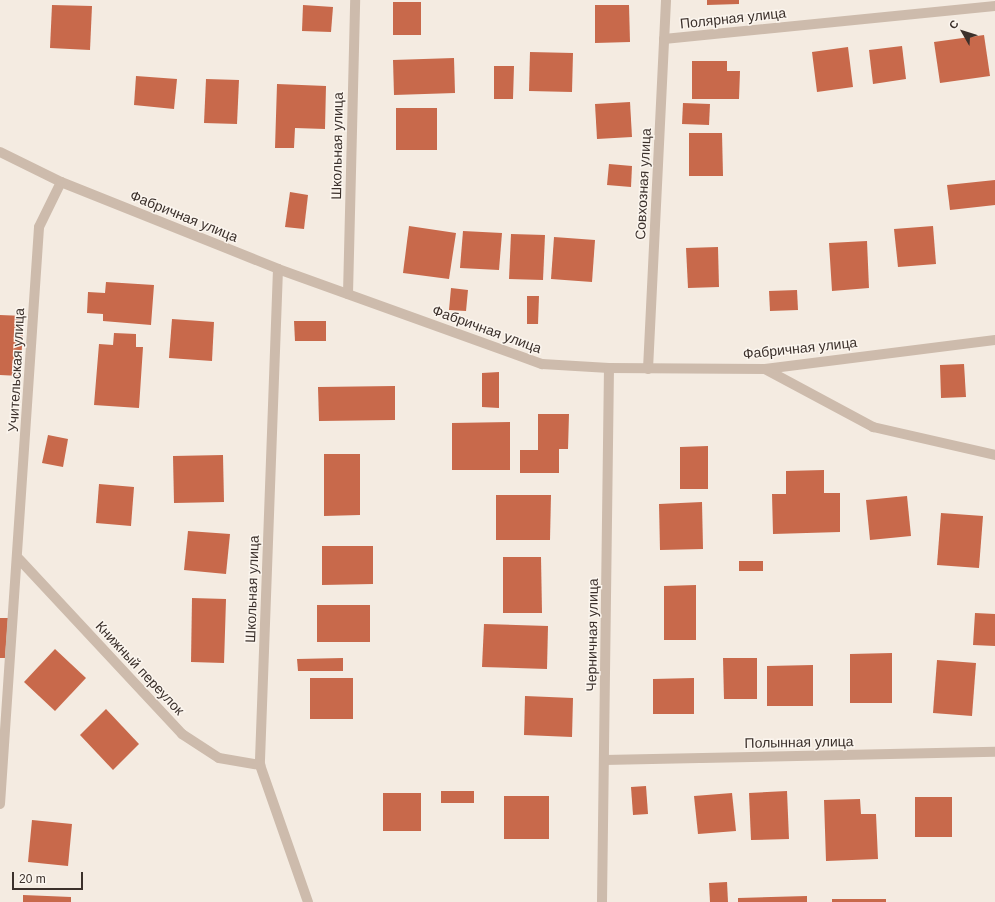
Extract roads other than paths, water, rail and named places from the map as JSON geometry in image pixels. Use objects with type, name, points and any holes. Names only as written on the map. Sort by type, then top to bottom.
[{"type":"street","name":"Школьная улица","points":[[348,294],[355,0]]},
{"type":"street","name":"Совхозная улица","points":[[648,369],[666,0]]},
{"type":"street","name":"Полярная улица","points":[[664,38],[995,6]]},
{"type":"street","name":"Фабричная улица","points":[[0,152],[60,182],[278,269],[542,364],[648,369],[765,369],[995,340]]},
{"type":"street","name":"Учительская улица","points":[[0,804],[19,558],[39,227],[60,182]]},
{"type":"street","name":"Школьная улица","points":[[278,269],[260,765],[308,902]]},
{"type":"street","name":"Черничная улица","points":[[602,902],[609,368]]},
{"type":"street","points":[[765,369],[873,427],[995,455]]},
{"type":"street","name":"Книжный переулок","points":[[19,558],[182,734],[219,758],[260,765]]},
{"type":"street","name":"Полынная улица","points":[[604,760],[995,752]]}]
